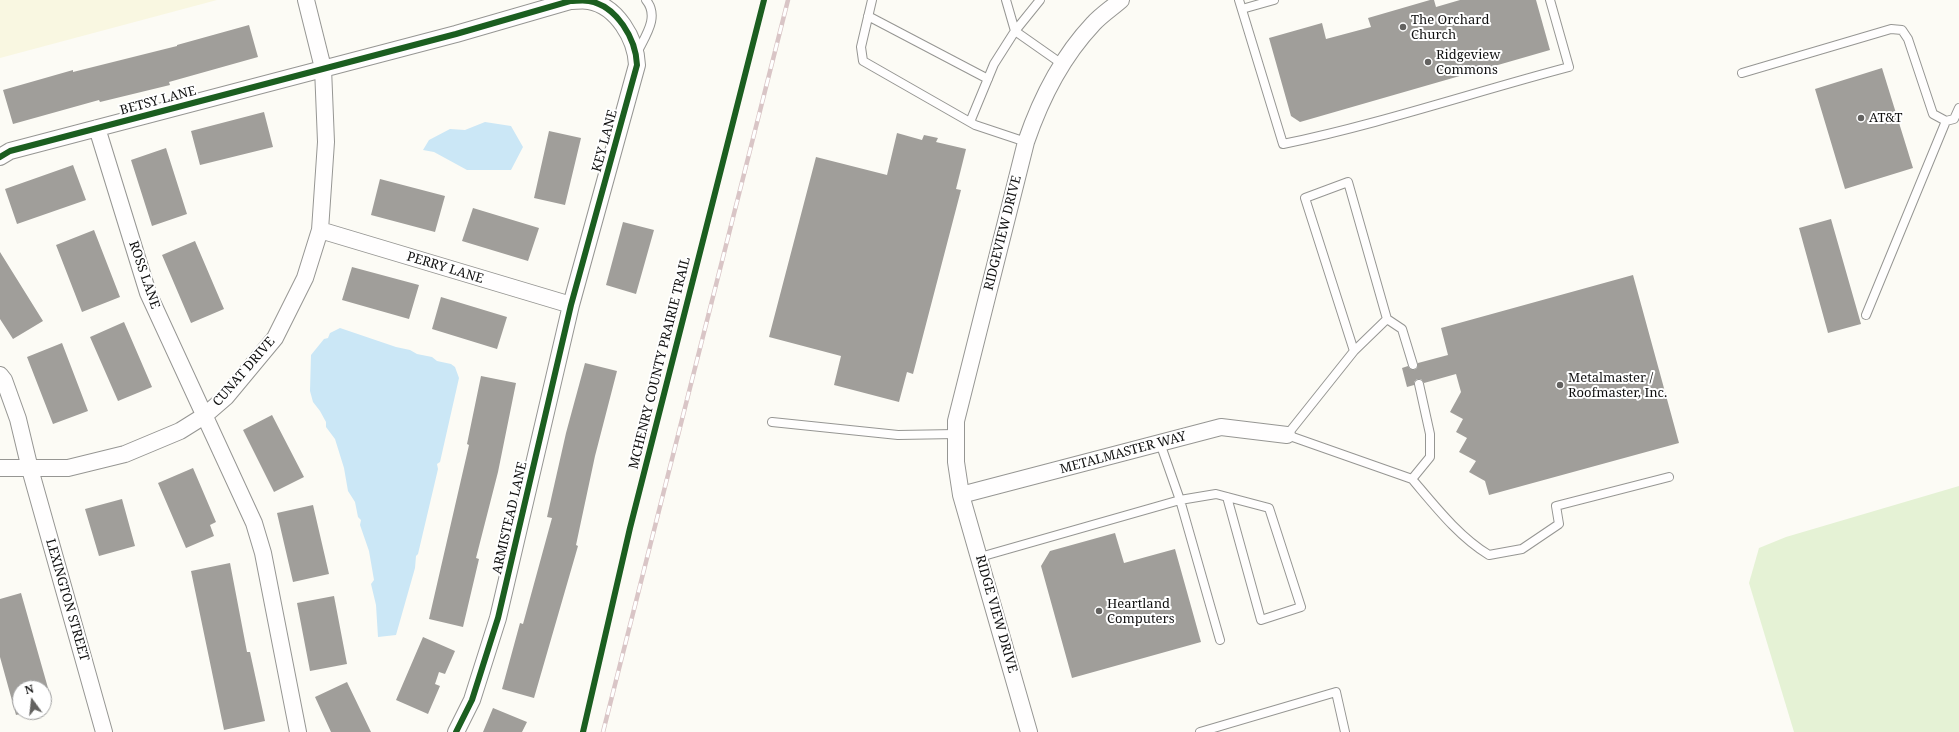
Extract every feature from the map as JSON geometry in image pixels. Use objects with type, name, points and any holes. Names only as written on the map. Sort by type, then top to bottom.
[{"type":"street","name":"CUNAT DRIVE","points":[[0,468],[68,468],[125,454],[180,431],[204,416],[226,397],[275,338],[305,278],[320,230],[326,142],[323,68],[306,0]]},
{"type":"street","points":[[323,68],[456,34],[570,1],[589,0],[608,10],[622,24],[632,40],[637,53]]},
{"type":"street","name":"RIDGEVIEW DRIVE","points":[[962,495],[956,462],[956,421],[1026,142],[1036,112],[1062,64],[1094,23],[1122,0]]},
{"type":"street","name":"KEY LANE","points":[[571,305],[637,65],[637,53]]},
{"type":"street","name":"BETSY LANE","points":[[0,157],[10,151],[323,68]]},
{"type":"street","name":"ROSS LANE","points":[[97,128],[148,293],[204,416]]},
{"type":"street","name":"PERRY LANE","points":[[320,230],[571,305]]},
{"type":"street","name":"ARMISTEAD LANE","points":[[456,732],[472,700],[498,618],[571,305]]},
{"type":"street","points":[[0,375],[4,380],[18,419],[30,469]]},
{"type":"street","points":[[204,416],[254,523],[263,553],[298,732]]},
{"type":"street","name":"METALMASTER WAY","points":[[962,495],[1221,427],[1287,435]]},
{"type":"street","name":"LEXINGTON STREET","points":[[30,469],[104,732]]},
{"type":"street","name":"RIDGE VIEW DRIVE","points":[[962,495],[1029,732]]},
{"type":"lane","name":"KEY LANE","points":[[637,53],[652,21],[652,11],[646,0]]},
{"type":"lane","points":[[872,0],[861,47],[863,61],[970,122],[1026,142]]},
{"type":"lane","points":[[1006,0],[1015,31],[1062,64]]},
{"type":"lane","points":[[970,122],[994,64],[1015,31],[1040,0]]},
{"type":"lane","points":[[1239,0],[1283,144],[1330,134],[1569,67],[1550,0]]},
{"type":"lane","points":[[1242,9],[1274,0]]},
{"type":"lane","points":[[868,16],[988,79]]},
{"type":"lane","points":[[1742,73],[1891,29],[1902,30],[1908,39],[1933,114],[1946,121],[1954,119],[1959,108]]},
{"type":"lane","points":[[1866,315],[1946,121]]},
{"type":"lane","points":[[1354,351],[1304,198],[1348,182],[1387,319],[1402,329],[1414,365]]},
{"type":"lane","points":[[1387,319],[1354,351],[1287,435],[1412,479],[1440,512],[1478,548],[1489,555],[1522,549],[1560,524],[1556,506],[1669,477]]},
{"type":"lane","points":[[1412,479],[1430,456],[1430,434],[1419,384]]},
{"type":"lane","points":[[772,422],[898,435],[956,434]]},
{"type":"lane","points":[[1160,443],[1180,500],[1220,640]]},
{"type":"lane","points":[[980,557],[1180,500],[1216,494],[1227,496],[1269,508],[1301,607],[1260,620],[1227,496]]},
{"type":"lane","points":[[1200,732],[1336,692],[1345,732]]},
{"type":"shaded area","points":[[0,0],[217,0],[0,58]]},
{"type":"green space","points":[[1959,486],[1959,732],[1794,732],[1749,583],[1759,548],[1786,537]]},
{"type":"water","points":[[485,122],[511,126],[523,147],[511,170],[467,170],[434,152],[423,150],[429,140],[450,129],[465,130]]},
{"type":"water","points":[[340,328],[396,347],[410,350],[417,354],[432,357],[437,361],[451,364],[455,367],[459,378],[440,462],[437,464],[438,469],[418,554],[416,556],[415,568],[396,635],[378,637],[376,605],[371,584],[374,580],[369,551],[360,525],[361,520],[358,517],[355,502],[348,491],[344,468],[335,439],[326,427],[326,422],[313,402],[310,391],[311,355],[324,339],[328,338],[330,333]]},
{"type":"building","name":"Ridgeview Commons","points":[[1434,0],[1436,7],[1460,0],[1536,0],[1550,50],[1300,122],[1291,116],[1269,38],[1322,23],[1326,39],[1371,27],[1368,18]]},
{"type":"building","points":[[249,25],[258,57],[169,82],[170,85],[100,102],[99,100],[13,124],[3,90],[73,70],[73,72],[177,46]]},
{"type":"building","name":"AT&T","points":[[1882,68],[1913,168],[1845,189],[1815,89]]},
{"type":"building","points":[[264,112],[273,147],[200,165],[191,131]]},
{"type":"building","points":[[549,131],[581,138],[565,205],[534,198]]},
{"type":"building","points":[[897,133],[922,140],[924,135],[938,138],[936,142],[966,149],[956,189],[961,190],[913,374],[907,372],[899,402],[834,385],[841,356],[769,337],[816,157],[887,175]]},
{"type":"building","points":[[166,148],[187,214],[152,226],[131,160]]},
{"type":"building","points":[[73,165],[86,200],[17,224],[5,189]]},
{"type":"building","points":[[380,179],[445,196],[435,232],[371,215]]},
{"type":"building","points":[[473,208],[539,228],[528,261],[462,241]]},
{"type":"building","points":[[1831,219],[1861,324],[1828,333],[1799,228]]},
{"type":"building","points":[[623,222],[654,230],[636,294],[606,285]]},
{"type":"building","points":[[94,230],[120,297],[82,312],[56,245]]},
{"type":"building","points":[[195,241],[224,309],[191,323],[162,255]]},
{"type":"building","points":[[0,252],[43,321],[13,339],[0,319]]},
{"type":"building","points":[[352,267],[419,285],[409,319],[342,300]]},
{"type":"building","points":[[1633,275],[1679,443],[1489,495],[1485,481],[1469,472],[1476,461],[1459,452],[1467,438],[1456,432],[1463,419],[1450,412],[1461,392],[1456,374],[1424,383],[1421,379],[1417,379],[1414,382],[1414,385],[1407,387],[1402,368],[1408,366],[1410,369],[1414,370],[1417,368],[1418,363],[1448,355],[1441,328]]},
{"type":"building","points":[[441,297],[507,317],[497,349],[432,329]]},
{"type":"building","points":[[124,322],[152,387],[118,401],[90,337]]},
{"type":"building","points":[[62,343],[88,411],[53,424],[27,357]]},
{"type":"building","points":[[585,363],[617,371],[595,456],[576,545],[578,546],[534,698],[502,689],[520,623],[523,624],[552,518],[547,517],[566,433]]},
{"type":"building","points":[[481,376],[516,383],[498,472],[476,558],[479,559],[463,627],[429,619],[469,445],[467,444]]},
{"type":"building","points":[[272,415],[304,477],[274,492],[243,430]]},
{"type":"building","points":[[193,468],[216,522],[210,525],[214,536],[186,548],[158,483]]},
{"type":"building","points":[[122,499],[135,546],[99,556],[85,509]]},
{"type":"building","points":[[313,505],[329,574],[293,582],[277,513]]},
{"type":"building","points":[[1115,533],[1124,563],[1175,549],[1201,642],[1072,678],[1041,566],[1050,551]]},
{"type":"building","points":[[230,563],[247,652],[250,652],[265,721],[224,730],[191,571]]},
{"type":"building","points":[[21,593],[46,680],[12,680],[12,700],[0,657],[0,599]]},
{"type":"building","points":[[334,596],[347,664],[310,671],[297,603]]},
{"type":"building","points":[[423,637],[455,651],[445,674],[439,672],[435,684],[440,686],[428,714],[396,700]]},
{"type":"building","points":[[347,682],[371,732],[331,732],[315,697]]},
{"type":"building","points":[[493,708],[527,722],[522,732],[483,732]]},
{"type":"railway","points":[[603,732],[788,0]]},
{"type":"cycle path","name":"MCHENRY COUNTY PRAIRIE TRAIL","points":[[583,732],[630,528],[764,0]]},
{"type":"cycle path","points":[[0,157],[10,151],[456,34],[570,1],[589,1],[599,4],[608,9],[623,25],[633,45],[637,65],[571,305],[498,618],[472,700],[456,732]]},
{"type":"place","name":"The Orchard Church","points":[[1403,27]]},
{"type":"place","name":"Ridgeview Commons","points":[[1428,62]]},
{"type":"place","name":"AT&T","points":[[1861,118]]},
{"type":"place","name":"Metalmaster / Roofmaster, Inc.","points":[[1560,385]]},
{"type":"place","name":"Heartland Computers","points":[[1099,611]]}]
